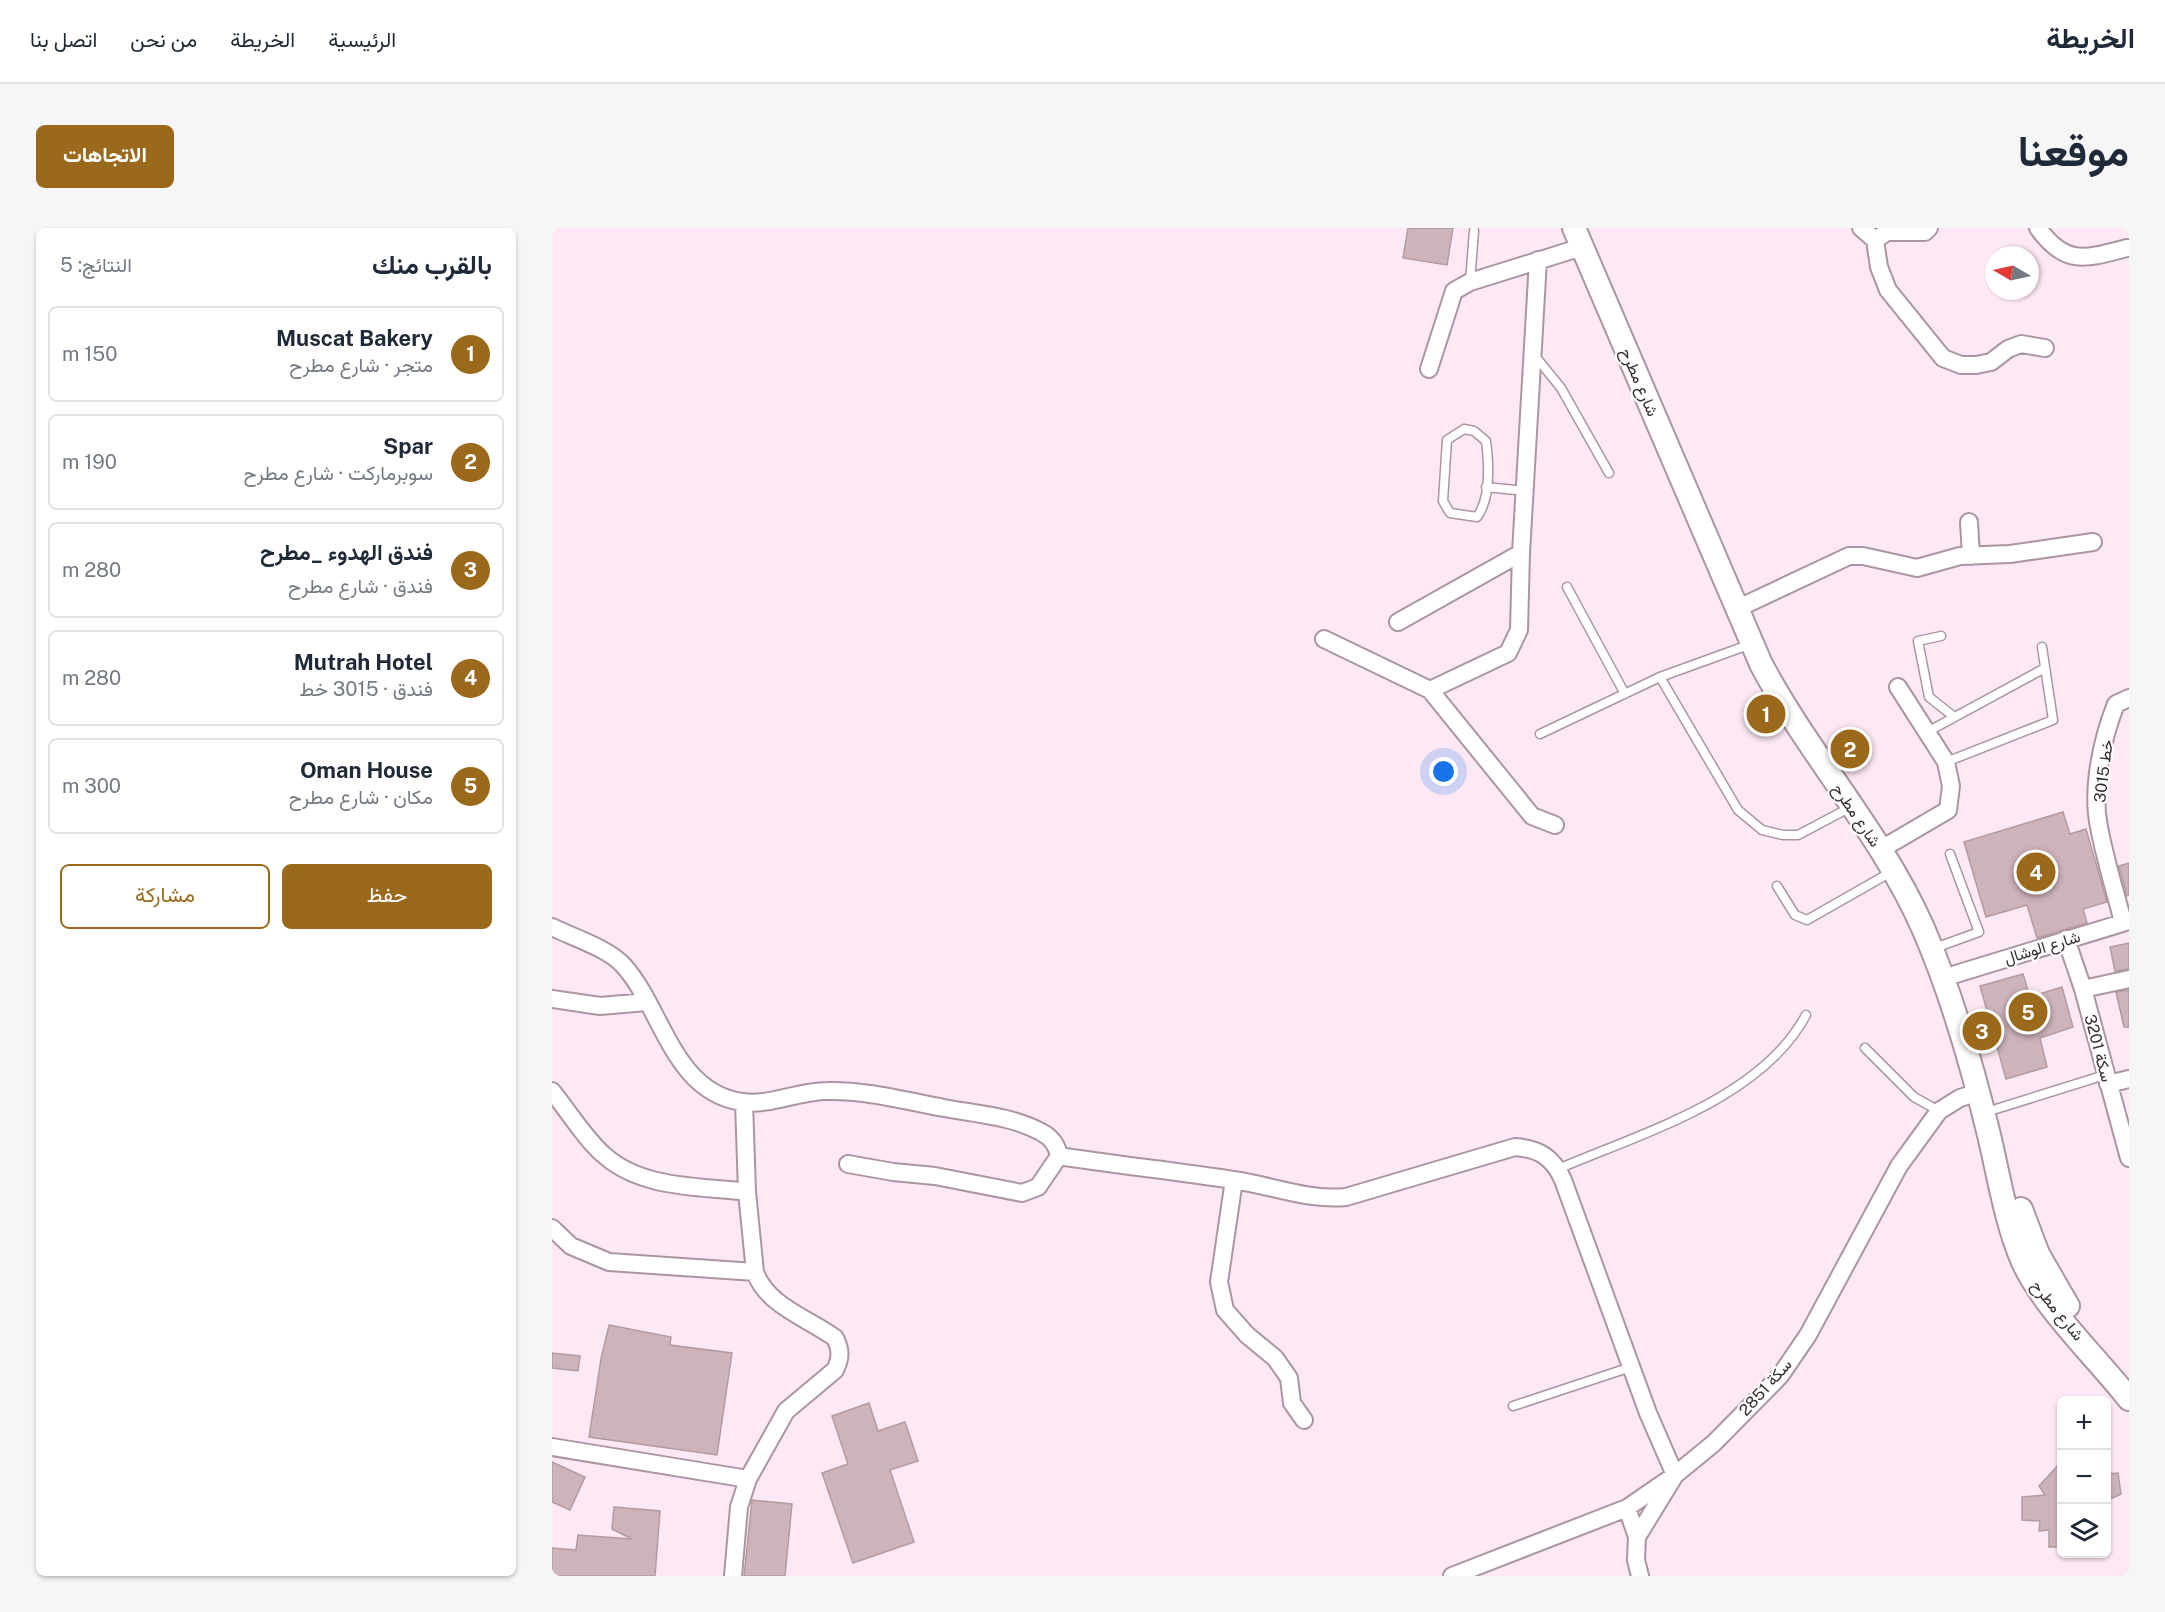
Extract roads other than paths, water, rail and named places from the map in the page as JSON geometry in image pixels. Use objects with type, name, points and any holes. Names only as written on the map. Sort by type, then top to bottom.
[{"type":"main road","name":"شارع مطرح","points":[[1580,234],[1747,604],[1787,684],[1890,844],[1919,893],[1943,945],[1956,974],[1976,1034],[2022,1214],[2038,1254],[2070,1310],[2129,1377]]},
{"type":"main road","name":"شارع مطرح","points":[[1580,234],[1751,644],[1783,704],[1893,871],[1922,926],[1938,964],[1979,1092],[2012,1228],[2024,1263],[2042,1295],[2129,1399]]},
{"type":"street","points":[[1861,228],[1875,240],[1879,267],[1887,290],[1943,357],[1961,365],[1976,365],[1991,362],[2008,349],[2021,344],[2045,348]]},
{"type":"street","points":[[1875,240],[1887,232],[1925,232],[1929,228]]},
{"type":"street","points":[[2038,228],[2051,246],[2066,255],[2079,257],[2127,248]]},
{"type":"street","points":[[1429,369],[1454,291],[1470,282],[1538,260],[1580,234]]},
{"type":"street","points":[[1430,690],[1508,653],[1519,630],[1521,553],[1538,260]]},
{"type":"street","points":[[1970,522],[1971,556]]},
{"type":"street","points":[[1747,604],[1849,556],[1863,556],[1917,568],[1941,560],[2010,554],[2093,542]]},
{"type":"street","points":[[1398,622],[1521,553]]},
{"type":"street","points":[[1324,639],[1430,690],[1532,816],[1555,825]]},
{"type":"street","points":[[1890,844],[1948,810],[1951,786],[1946,762],[1929,731],[1898,687]]},
{"type":"street","name":"3015 خط","points":[[2126,921],[2098,825],[2097,792],[2110,718],[2116,704],[2129,698]]},
{"type":"street","name":"شارع الوشال","points":[[1956,974],[2126,921]]},
{"type":"street","points":[[552,927],[622,963],[680,1061],[693,1075],[720,1095],[744,1102],[762,1102],[825,1091],[872,1095],[1012,1121],[1043,1133],[1058,1146],[1059,1155],[1038,1187],[1022,1193],[935,1176],[892,1172],[848,1164]]},
{"type":"street","name":"سكة 3201","points":[[2066,939],[2083,989],[2129,1158]]},
{"type":"street","points":[[2083,989],[2129,979]]},
{"type":"street","points":[[552,999],[600,1006],[647,1002]]},
{"type":"street","points":[[2107,1080],[2129,1079]]},
{"type":"street","points":[[552,1091],[603,1155],[626,1172],[662,1182],[747,1192]]},
{"type":"street","name":"سكة 2851","points":[[1452,1576],[1627,1508],[1675,1475],[1714,1443],[1780,1376],[1825,1305],[1899,1166],[1939,1111],[1960,1098],[1979,1092]]},
{"type":"street","points":[[733,1576],[739,1507],[748,1479],[779,1420],[786,1411],[835,1370],[840,1360],[840,1348],[835,1338],[766,1293],[755,1272],[747,1192],[744,1102]]},
{"type":"street","points":[[1059,1155],[1142,1170],[1234,1180],[1330,1199],[1346,1197],[1515,1146],[1530,1148],[1547,1156],[1558,1169],[1631,1367],[1675,1475],[1637,1537]]},
{"type":"street","points":[[1234,1180],[1219,1282],[1225,1310],[1247,1335],[1275,1358],[1289,1378],[1292,1403],[1304,1420]]},
{"type":"street","points":[[552,1228],[571,1246],[609,1262],[755,1272]]},
{"type":"street","points":[[552,1447],[748,1479]]},
{"type":"street","points":[[1627,1508],[1637,1537],[1636,1560],[1640,1576]]},
{"type":"lane","points":[[1470,282],[1474,231]]},
{"type":"lane","points":[[1534,356],[1561,388],[1609,473]]},
{"type":"lane","points":[[1464,429],[1474,431],[1486,441],[1488,457],[1486,487],[1485,507],[1477,517],[1450,513],[1443,501],[1447,440],[1464,429]]},
{"type":"lane","points":[[1486,487],[1525,491]]},
{"type":"lane","points":[[1567,587],[1625,694]]},
{"type":"lane","points":[[1941,636],[1918,640],[1929,697],[1953,716]]},
{"type":"lane","points":[[1540,734],[1660,677],[1751,644]]},
{"type":"lane","points":[[1946,762],[2053,720],[2042,647]]},
{"type":"lane","points":[[1929,731],[2045,668]]},
{"type":"lane","points":[[1660,677],[1738,810],[1762,830],[1783,835],[1797,835],[1851,807]]},
{"type":"lane","points":[[1943,945],[1979,932],[1950,854]]},
{"type":"lane","points":[[1777,886],[1795,915],[1807,920],[1893,871]]},
{"type":"lane","points":[[1558,1169],[1723,1098],[1764,1067],[1786,1046],[1806,1015]]},
{"type":"lane","points":[[1865,1048],[1914,1097],[1939,1111]]},
{"type":"lane","points":[[1996,1109],[2107,1080]]},
{"type":"lane","points":[[1513,1406],[1631,1367]]},
{"type":"place","name":"Muscat Bakery","points":[[1766,714]]},
{"type":"place","name":"Spar","points":[[1850,749]]},
{"type":"place","name":"Mutrah Hotel","points":[[2036,872]]},
{"type":"place","name":"Oman House","points":[[2028,1012]]},
{"type":"place","name":"فندق الهدوء _مطرح","points":[[1982,1031]]}]
